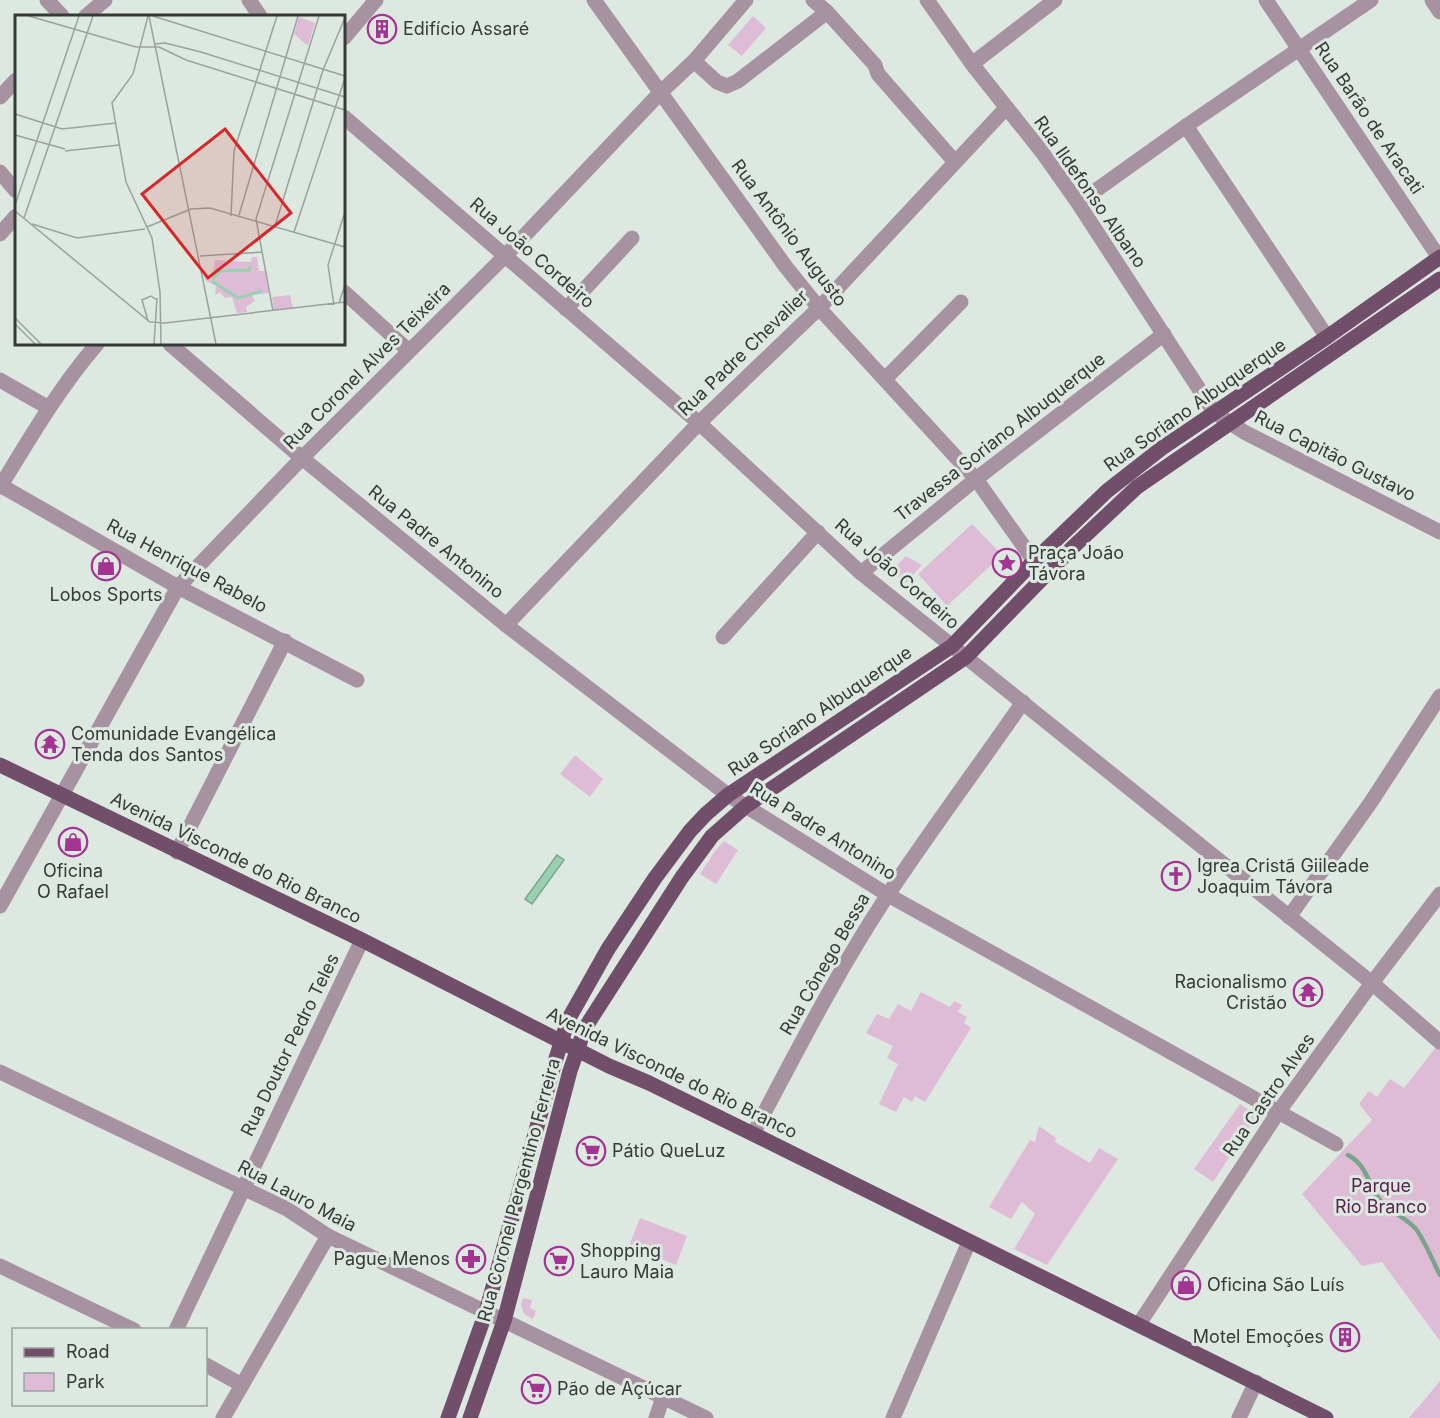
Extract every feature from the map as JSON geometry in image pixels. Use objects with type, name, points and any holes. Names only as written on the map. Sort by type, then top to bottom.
[{"type":"main road","name":"Rua Soriano Albuquerque","points":[[728,795],[952,646],[1034,561],[1107,491],[1162,448],[1440,258]]},
{"type":"main road","name":"Rua Soriano Albuquerque","points":[[746,807],[966,657],[1118,503],[1137,487],[1440,279]]},
{"type":"main road","points":[[1107,491],[1118,503]]},
{"type":"main road","name":"Avenida Visconde do Rio Branco","points":[[0,765],[362,940],[561,1042],[753,1134],[1326,1418]]},
{"type":"main road","name":"Rua Coronel Pergentino Ferreira","points":[[448,1418],[486,1312],[568,1020],[608,949],[655,878],[690,831],[728,795]]},
{"type":"main road","name":"Rua Coronel Pergentino Ferreira","points":[[470,1418],[504,1321],[570,1071],[585,1028],[695,858],[712,836],[746,807]]},
{"type":"street","points":[[47,0],[61,15]]},
{"type":"street","points":[[87,15],[105,0]]},
{"type":"street","points":[[249,0],[259,15]]},
{"type":"street","points":[[345,37],[376,0]]},
{"type":"street","name":"Rua Antônio Augusto","points":[[594,0],[786,267],[819,308],[976,479],[1034,561]]},
{"type":"street","name":"Rua Coronel Alves Teixeira","points":[[0,906],[178,587],[302,458],[505,256],[661,92],[694,61],[746,0]]},
{"type":"street","points":[[813,0],[827,12],[875,65],[878,74],[955,162]]},
{"type":"street","name":"Rua Ildefonso Albano","points":[[927,0],[972,64],[1042,152],[1078,203],[1214,412]]},
{"type":"street","points":[[972,64],[1055,0]]},
{"type":"street","name":"Rua Barão de Aracati","points":[[1266,0],[1440,258]]},
{"type":"street","points":[[1078,203],[1371,0]]},
{"type":"street","points":[[1432,0],[1440,12]]},
{"type":"street","points":[[694,61],[717,82],[727,86],[738,81],[827,12]]},
{"type":"street","points":[[0,97],[15,82]]},
{"type":"street","name":"Rua Padre Chevalier","points":[[506,625],[699,423],[819,308],[1006,108]]},
{"type":"street","name":"Rua João Cordeiro","points":[[345,118],[699,423],[861,573],[1372,983],[1440,1042]]},
{"type":"street","points":[[1186,126],[1327,337]]},
{"type":"street","points":[[0,172],[15,190]]},
{"type":"street","points":[[0,234],[15,217]]},
{"type":"street","points":[[566,309],[632,238]]},
{"type":"street","points":[[345,293],[409,351]]},
{"type":"street","points":[[885,379],[961,302]]},
{"type":"street","name":"Travessa Soriano Albuquerque","points":[[861,573],[976,479],[1164,334]]},
{"type":"street","points":[[0,486],[70,375],[96,345]]},
{"type":"street","name":"Rua Padre Antonino","points":[[171,345],[302,458],[506,625],[728,795],[888,896],[1335,1144]]},
{"type":"street","points":[[0,380],[49,408]]},
{"type":"street","name":"Rua Capitão Gustavo","points":[[1214,412],[1229,423],[1440,532]]},
{"type":"street","name":"Rua Henrique Rabelo","points":[[0,486],[178,587],[357,680]]},
{"type":"street","points":[[723,637],[818,532]]},
{"type":"street","points":[[177,852],[285,641]]},
{"type":"street","points":[[1289,917],[1371,802],[1440,696]]},
{"type":"street","name":"Rua Cônego Bessa","points":[[753,1134],[824,999],[888,896],[1023,702]]},
{"type":"street","name":"Rua Castro Alves","points":[[1139,1324],[1279,1111],[1440,894]]},
{"type":"street","name":"Rua Doutor Pedro Teles","points":[[176,1328],[362,940]]},
{"type":"street","name":"Rua Lauro Maia","points":[[0,1072],[287,1209],[328,1236],[706,1418]]},
{"type":"street","points":[[223,1418],[328,1236]]},
{"type":"street","points":[[893,1418],[969,1242]]},
{"type":"street","points":[[0,1266],[132,1328]]},
{"type":"street","points":[[207,1366],[242,1385]]},
{"type":"street","points":[[1239,1418],[1256,1382]]},
{"type":"street","points":[[656,1418],[663,1397]]},
{"type":"green space","points":[[753,16],[766,28],[742,56],[728,45]]},
{"type":"green space","points":[[972,524],[1002,555],[947,606],[918,574]]},
{"type":"green space","points":[[906,556],[922,565],[906,583],[891,571]]},
{"type":"green space","points":[[575,755],[603,779],[590,797],[560,774]]},
{"type":"green space","points":[[724,841],[738,850],[716,884],[700,874]]},
{"type":"green space","points":[[921,992],[950,1007],[954,1001],[962,1005],[958,1012],[967,1017],[964,1023],[971,1028],[925,1102],[915,1096],[912,1102],[904,1097],[896,1112],[879,1104],[898,1064],[887,1058],[893,1046],[866,1033],[877,1014],[889,1019],[898,1004],[911,1011]]},
{"type":"green space","name":"Parque Rio Branco","points":[[1440,1042],[1440,1341],[1382,1262],[1362,1266],[1302,1194],[1372,1120],[1359,1104],[1369,1091],[1377,1097],[1390,1079],[1404,1088]]},
{"type":"green space","points":[[1240,1104],[1253,1113],[1255,1118],[1213,1182],[1194,1169]]},
{"type":"green space","points":[[1039,1126],[1056,1138],[1055,1142],[1090,1163],[1099,1148],[1118,1159],[1047,1265],[1014,1249],[1035,1214],[1022,1202],[1011,1219],[989,1207],[1030,1140],[1035,1142]]},
{"type":"green space","points":[[640,1218],[687,1236],[676,1265],[629,1246]]},
{"type":"green space","points":[[523,1298],[532,1300],[530,1308],[536,1311],[533,1319],[524,1314],[521,1305]]},
{"type":"green space","points":[[1440,1381],[1440,1418],[1409,1418]]},
{"type":"shaded area","points":[[557,855],[564,860],[532,904],[525,899]]},
{"type":"waterway","points":[[1348,1155],[1359,1163],[1381,1201],[1416,1229],[1440,1275]]},
{"type":"place","name":"Edifício Assaré","points":[[382,29]]},
{"type":"place","name":"Praça João Távora","points":[[1007,563]]},
{"type":"place","name":"Lobos Sports","points":[[106,566]]},
{"type":"place","name":"Comunidade Evangélica Tenda dos Santos","points":[[50,744]]},
{"type":"place","name":"Oficina O Rafael","points":[[73,842]]},
{"type":"place","name":"Igrea Cristã Giileade Joaquim Távora","points":[[1176,876]]},
{"type":"place","name":"Racionalismo Cristão","points":[[1308,992]]},
{"type":"place","name":"Pátio QueLuz","points":[[591,1151]]},
{"type":"place","name":"Pague Menos","points":[[471,1259]]},
{"type":"place","name":"Shopping Lauro Maia","points":[[559,1261]]},
{"type":"place","name":"Oficina São Luís","points":[[1186,1285]]},
{"type":"place","name":"Motel Emoções","points":[[1345,1337]]},
{"type":"place","name":"Pão de Açúcar","points":[[536,1389]]}]
